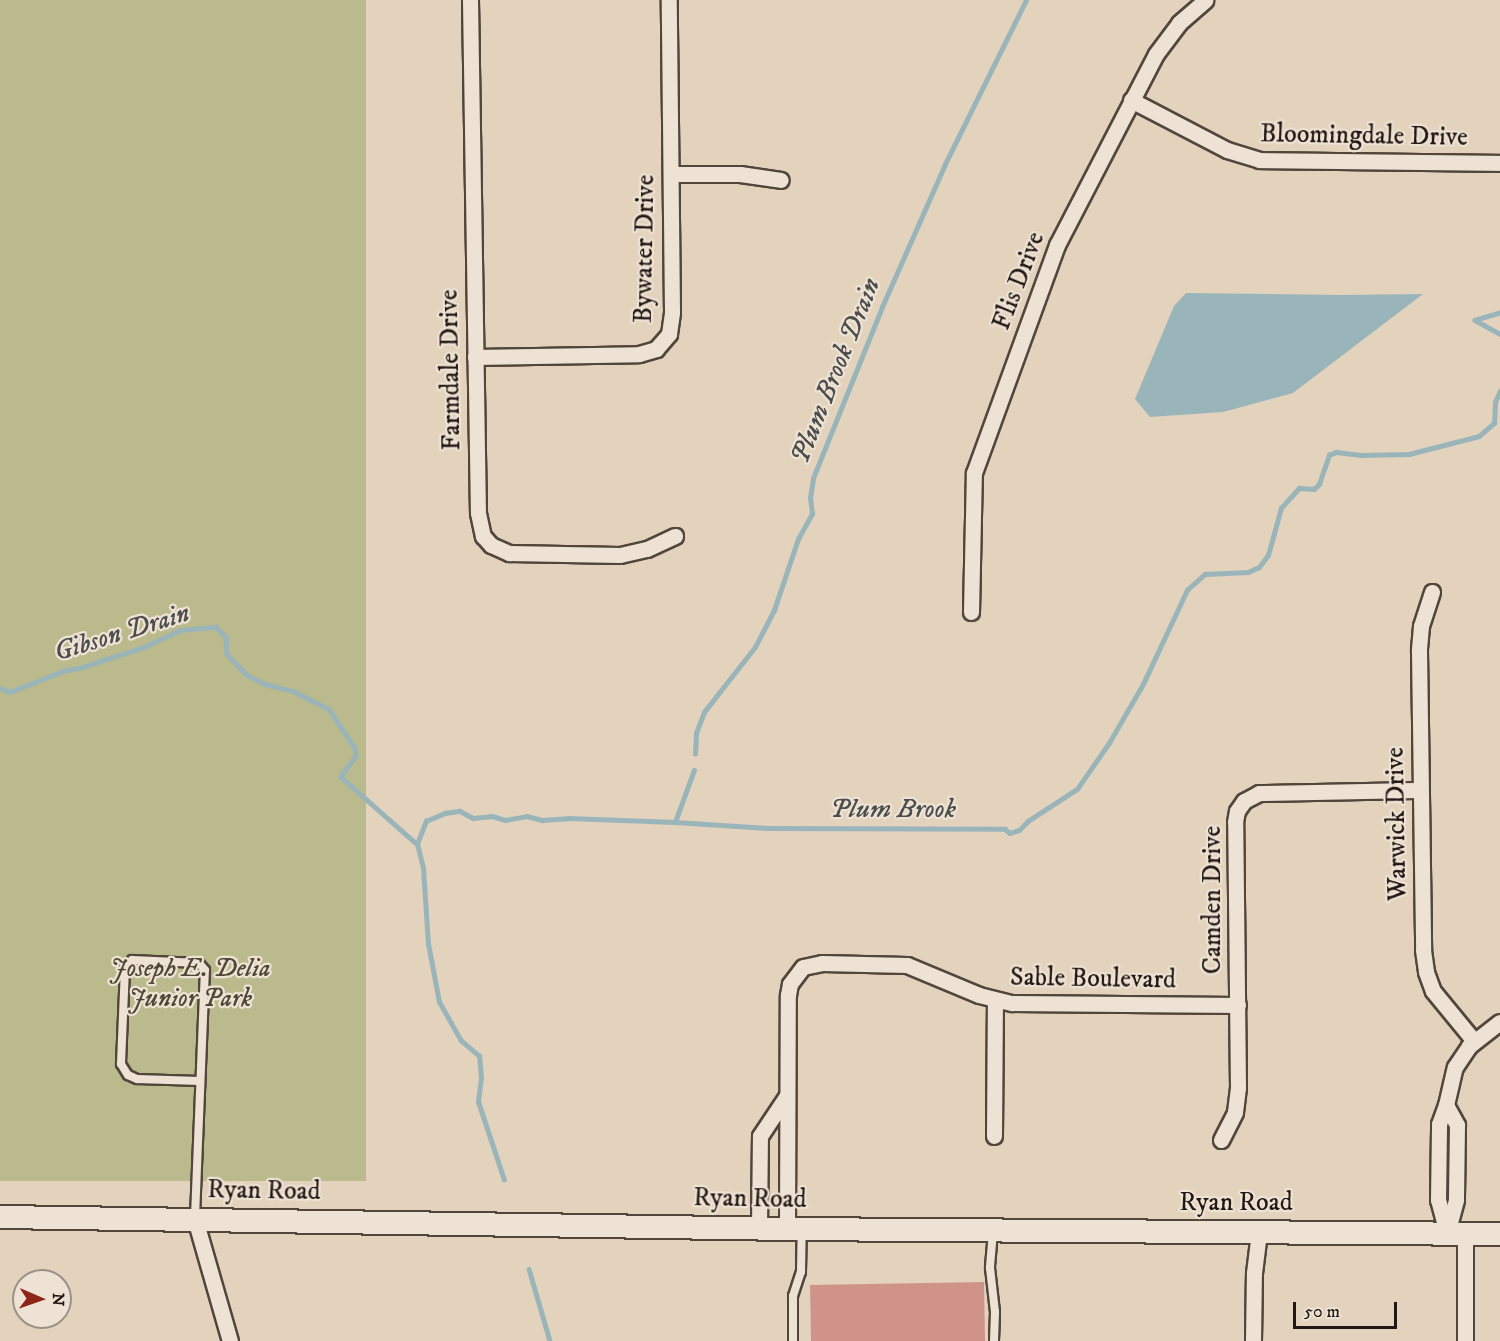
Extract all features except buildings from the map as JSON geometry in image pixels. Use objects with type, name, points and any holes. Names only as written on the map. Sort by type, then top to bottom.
[{"type":"main road","name":"Ryan Road","points":[[0,1217],[795,1229],[1500,1233]]},
{"type":"street","name":"Farmdale Drive","points":[[470,0],[478,513],[483,536],[490,545],[509,553],[620,555],[647,549],[675,536]]},
{"type":"street","name":"Bywater Drive","points":[[475,357],[639,354],[648,353],[663,343],[672,324],[669,0]]},
{"type":"street","name":"Flis Drive","points":[[971,612],[972,489],[979,456],[1057,245],[1166,37],[1205,0]]},
{"type":"street","name":"Bloomingdale Drive","points":[[1131,100],[1227,150],[1258,160],[1500,163]]},
{"type":"street","points":[[671,174],[740,174],[781,180]]},
{"type":"street","name":"Warwick Drive","points":[[1432,592],[1420,626],[1419,651],[1422,923],[1426,972],[1433,991],[1474,1041]]},
{"type":"street","name":"Camden Drive","points":[[1221,1140],[1235,1112],[1237,1099],[1235,822],[1244,801],[1259,793],[1420,790]]},
{"type":"street","name":"Sable Boulevard","points":[[795,1229],[786,1097],[788,994],[790,984],[803,967],[822,963],[906,965],[995,1001],[1025,1004],[1238,1005]]},
{"type":"street","points":[[994,1136],[995,1001]]},
{"type":"street","points":[[1465,1341],[1456,1233],[1457,1125],[1446,1105],[1455,1067],[1474,1041],[1500,1022]]},
{"type":"street","points":[[759,1228],[760,1136],[786,1097]]},
{"type":"street","points":[[195,1219],[230,1341]]},
{"type":"street","points":[[1253,1341],[1254,1273],[1258,1232]]},
{"type":"lane","points":[[195,1219],[205,970],[199,963],[132,960],[126,968],[121,1064],[128,1075],[137,1079],[200,1081]]},
{"type":"lane","points":[[793,1341],[793,1296],[801,1272],[795,1229]]},
{"type":"lane","points":[[994,1230],[990,1268],[995,1312],[994,1341]]},
{"type":"green space","name":"Joseph E. Delia Junior Park","points":[[0,0],[366,0],[366,1181],[0,1181]]},
{"type":"water","points":[[1186,293],[1423,294],[1293,393],[1223,412],[1150,417],[1135,399],[1174,306]]},
{"type":"waterway","name":"Plum Brook Drain","points":[[695,754],[696,733],[704,712],[755,647],[774,610],[798,539],[812,514],[810,498],[813,478],[882,307],[945,164],[1026,0]]},
{"type":"waterway","name":"Plum Brook","points":[[1500,313],[1475,320],[1500,334]]},
{"type":"waterway","name":"Plum Brook","points":[[504,1180],[478,1102],[481,1078],[479,1056],[461,1041],[439,1002],[428,944],[423,868],[417,844],[426,821],[445,813],[460,811],[473,818],[492,816],[505,820],[527,816],[542,820],[568,818],[768,828],[1005,829],[1010,833],[1019,830],[1028,821],[1077,789],[1109,743],[1143,684],[1187,590],[1205,574],[1248,572],[1259,567],[1268,555],[1281,508],[1299,488],[1314,489],[1319,484],[1329,455],[1336,452],[1361,455],[1409,454],[1479,436],[1494,423],[1495,402],[1500,391]]},
{"type":"waterway","name":"Gibson Drain","points":[[0,688],[10,692],[63,671],[83,667],[144,647],[180,630],[216,627],[226,637],[227,654],[247,675],[265,684],[293,691],[329,709],[355,748],[356,756],[341,777],[417,844]]},
{"type":"waterway","name":"Plum Brook Drain","points":[[675,822],[694,770]]},
{"type":"waterway","name":"Plum Brook","points":[[529,1269],[550,1341]]}]
